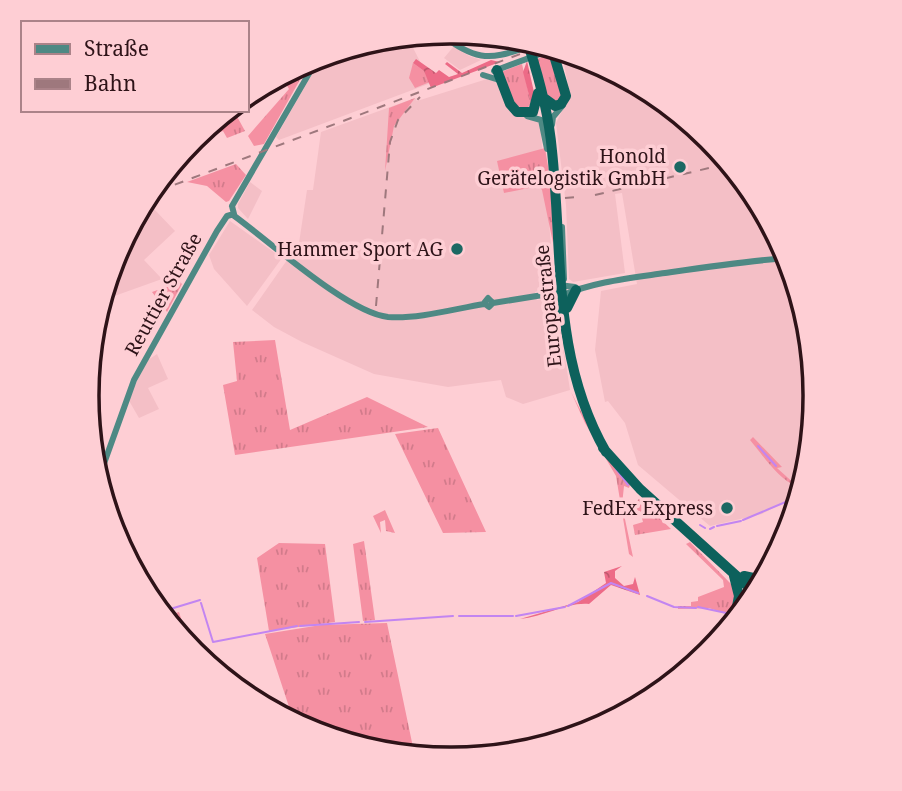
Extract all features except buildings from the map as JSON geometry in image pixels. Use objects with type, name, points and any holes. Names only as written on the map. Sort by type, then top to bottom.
[{"type":"highway","name":"Europastraße","points":[[529,53],[541,95],[554,176],[566,344],[578,394],[593,429],[608,451]]},
{"type":"highway","points":[[497,74],[510,104],[517,112],[533,111],[541,95],[555,106],[561,104],[566,96],[558,60]]},
{"type":"highway","points":[[545,116],[549,136]]},
{"type":"highway","points":[[560,291],[572,387],[590,429],[631,480],[748,584]]},
{"type":"highway","points":[[560,291],[569,298],[564,309]]},
{"type":"highway","points":[[608,451],[749,582]]},
{"type":"highway","points":[[730,569],[738,587],[737,600]]},
{"type":"highway","points":[[744,576],[752,578]]},
{"type":"street","points":[[456,44],[482,57],[501,56],[517,50]]},
{"type":"street","points":[[483,75],[497,74],[539,55]]},
{"type":"street","points":[[549,136],[553,117],[568,96],[558,60]]},
{"type":"street","points":[[497,74],[511,109],[520,115],[540,118],[549,136]]},
{"type":"street","name":"Reuttier Straße","points":[[105,460],[134,380],[230,215],[224,208],[232,206],[307,75]]},
{"type":"street","name":"Europastraße","points":[[549,136],[561,272],[560,291]]},
{"type":"street","points":[[230,215],[309,273],[377,315],[404,317],[484,304],[488,298],[493,303],[716,264],[775,259]]},
{"type":"street","points":[[561,272],[566,281],[560,291],[555,282],[561,272]]},
{"type":"shaded area","points":[[412,46],[431,83],[279,140],[276,137],[313,72],[338,62]]},
{"type":"shaded area","points":[[454,46],[481,60],[460,70],[444,58]]},
{"type":"shaded area","points":[[564,62],[607,80],[665,116],[700,147],[730,181],[756,220],[776,261],[791,304],[800,350],[802,419],[796,464],[787,501],[762,514],[710,526],[638,465],[625,423],[608,401],[605,402],[595,350],[601,291],[637,284],[622,193],[615,194],[625,273],[573,282],[569,279],[566,205],[556,123],[570,95]]},
{"type":"shaded area","points":[[487,79],[496,82],[511,114],[537,120],[540,124],[554,278],[545,289],[535,292],[537,300],[550,298],[557,305],[570,390],[523,404],[506,397],[501,380],[448,387],[374,374],[302,342],[274,327],[252,310],[299,243],[307,190],[313,190],[321,132],[415,98],[417,101]]},
{"type":"shaded area","points":[[250,182],[262,191],[248,219],[238,208],[238,204]]},
{"type":"shaded area","points":[[153,209],[175,231],[144,260],[162,279],[113,296],[126,261]]},
{"type":"shaded area","points":[[230,221],[282,258],[247,306],[214,269],[209,255]]},
{"type":"shaded area","points":[[157,354],[168,379],[148,388],[159,409],[139,418],[128,399],[148,360]]},
{"type":"green space","points":[[544,57],[555,59],[564,91],[558,105],[547,98],[536,59]]},
{"type":"green space","points":[[416,59],[436,73],[439,70],[449,77],[458,74],[445,64],[447,62],[462,73],[491,60],[500,62],[431,88],[424,71],[413,63]]},
{"type":"green space","points":[[527,61],[536,101],[535,107],[521,113],[517,107],[524,110],[531,107],[523,72]]},
{"type":"green space","points":[[413,63],[424,71],[430,82],[415,88],[409,78]]},
{"type":"green space","points":[[522,64],[531,103],[527,109],[521,108],[513,101],[501,72]]},
{"type":"green space","points":[[301,77],[264,144],[254,146],[248,136],[289,89],[286,85]]},
{"type":"green space","points":[[415,98],[394,126],[385,171],[389,108]]},
{"type":"green space","points":[[237,116],[245,131],[227,138],[223,131],[216,134]]},
{"type":"green space","points":[[545,148],[551,184],[553,243],[542,190],[539,186],[504,193],[497,161]]},
{"type":"green space","points":[[236,164],[246,175],[229,201],[226,202],[207,186],[187,182]]},
{"type":"green space","points":[[180,282],[182,284],[167,312],[152,292]]},
{"type":"green space","points":[[275,340],[290,430],[367,397],[428,427],[235,455],[223,385],[237,381],[233,342]]},
{"type":"green space","points":[[571,392],[597,442],[630,485],[629,488],[624,486],[622,505],[633,557],[629,554],[616,476],[585,423]]},
{"type":"green space","points":[[438,428],[486,532],[443,533],[395,434]]},
{"type":"green space","points":[[753,437],[782,467],[777,468],[792,484],[771,466],[750,440]]},
{"type":"green space","points":[[639,499],[671,529],[635,535],[633,525],[643,522],[640,511],[629,509]]},
{"type":"green space","points":[[385,510],[395,533],[386,531],[385,520],[380,522],[381,533],[373,516]]},
{"type":"green space","points":[[364,541],[375,620],[363,621],[353,544]]},
{"type":"green space","points":[[690,542],[732,585],[735,592],[733,606],[727,614],[709,608],[678,609],[678,606],[691,606],[691,602],[698,601],[698,597],[724,587],[723,580],[686,544]]},
{"type":"green space","points":[[279,543],[325,544],[335,622],[269,631],[257,558]]},
{"type":"green space","points":[[622,566],[615,571],[615,578],[624,586],[633,584],[635,577],[640,595],[611,585],[589,604],[572,605],[520,619],[578,602],[606,583],[604,572]]},
{"type":"green space","points":[[387,623],[412,745],[338,729],[289,708],[265,634],[321,625]]},
{"type":"waterway","points":[[758,446],[776,466]]},
{"type":"waterway","points":[[616,469],[628,485]]},
{"type":"waterway","points":[[743,520],[786,502]]},
{"type":"waterway","points":[[717,526],[741,521]]},
{"type":"waterway","points":[[700,525],[705,528]]},
{"type":"waterway","points":[[710,529],[714,527]]},
{"type":"waterway","points":[[568,606],[611,583],[638,593]]},
{"type":"waterway","points":[[647,596],[674,607],[696,608]]},
{"type":"waterway","points":[[171,609],[200,600]]},
{"type":"waterway","points":[[201,603],[213,642],[297,626]]},
{"type":"waterway","points":[[516,616],[565,607]]},
{"type":"waterway","points":[[698,607],[727,613]]},
{"type":"waterway","points":[[365,622],[453,616]]},
{"type":"waterway","points":[[459,616],[513,616]]},
{"type":"waterway","points":[[300,626],[359,622]]},
{"type":"railway","points":[[168,187],[525,52]]},
{"type":"railway","points":[[376,306],[390,142],[398,120],[420,97]]},
{"type":"railway","points":[[595,195],[717,166]]},
{"type":"railway","points":[[565,198],[576,197]]},
{"type":"place","name":"Honold Gerätelogistik GmbH","points":[[680,167]]},
{"type":"place","name":"Hammer Sport AG","points":[[457,249]]},
{"type":"place","name":"FedEx Express","points":[[727,508]]}]
